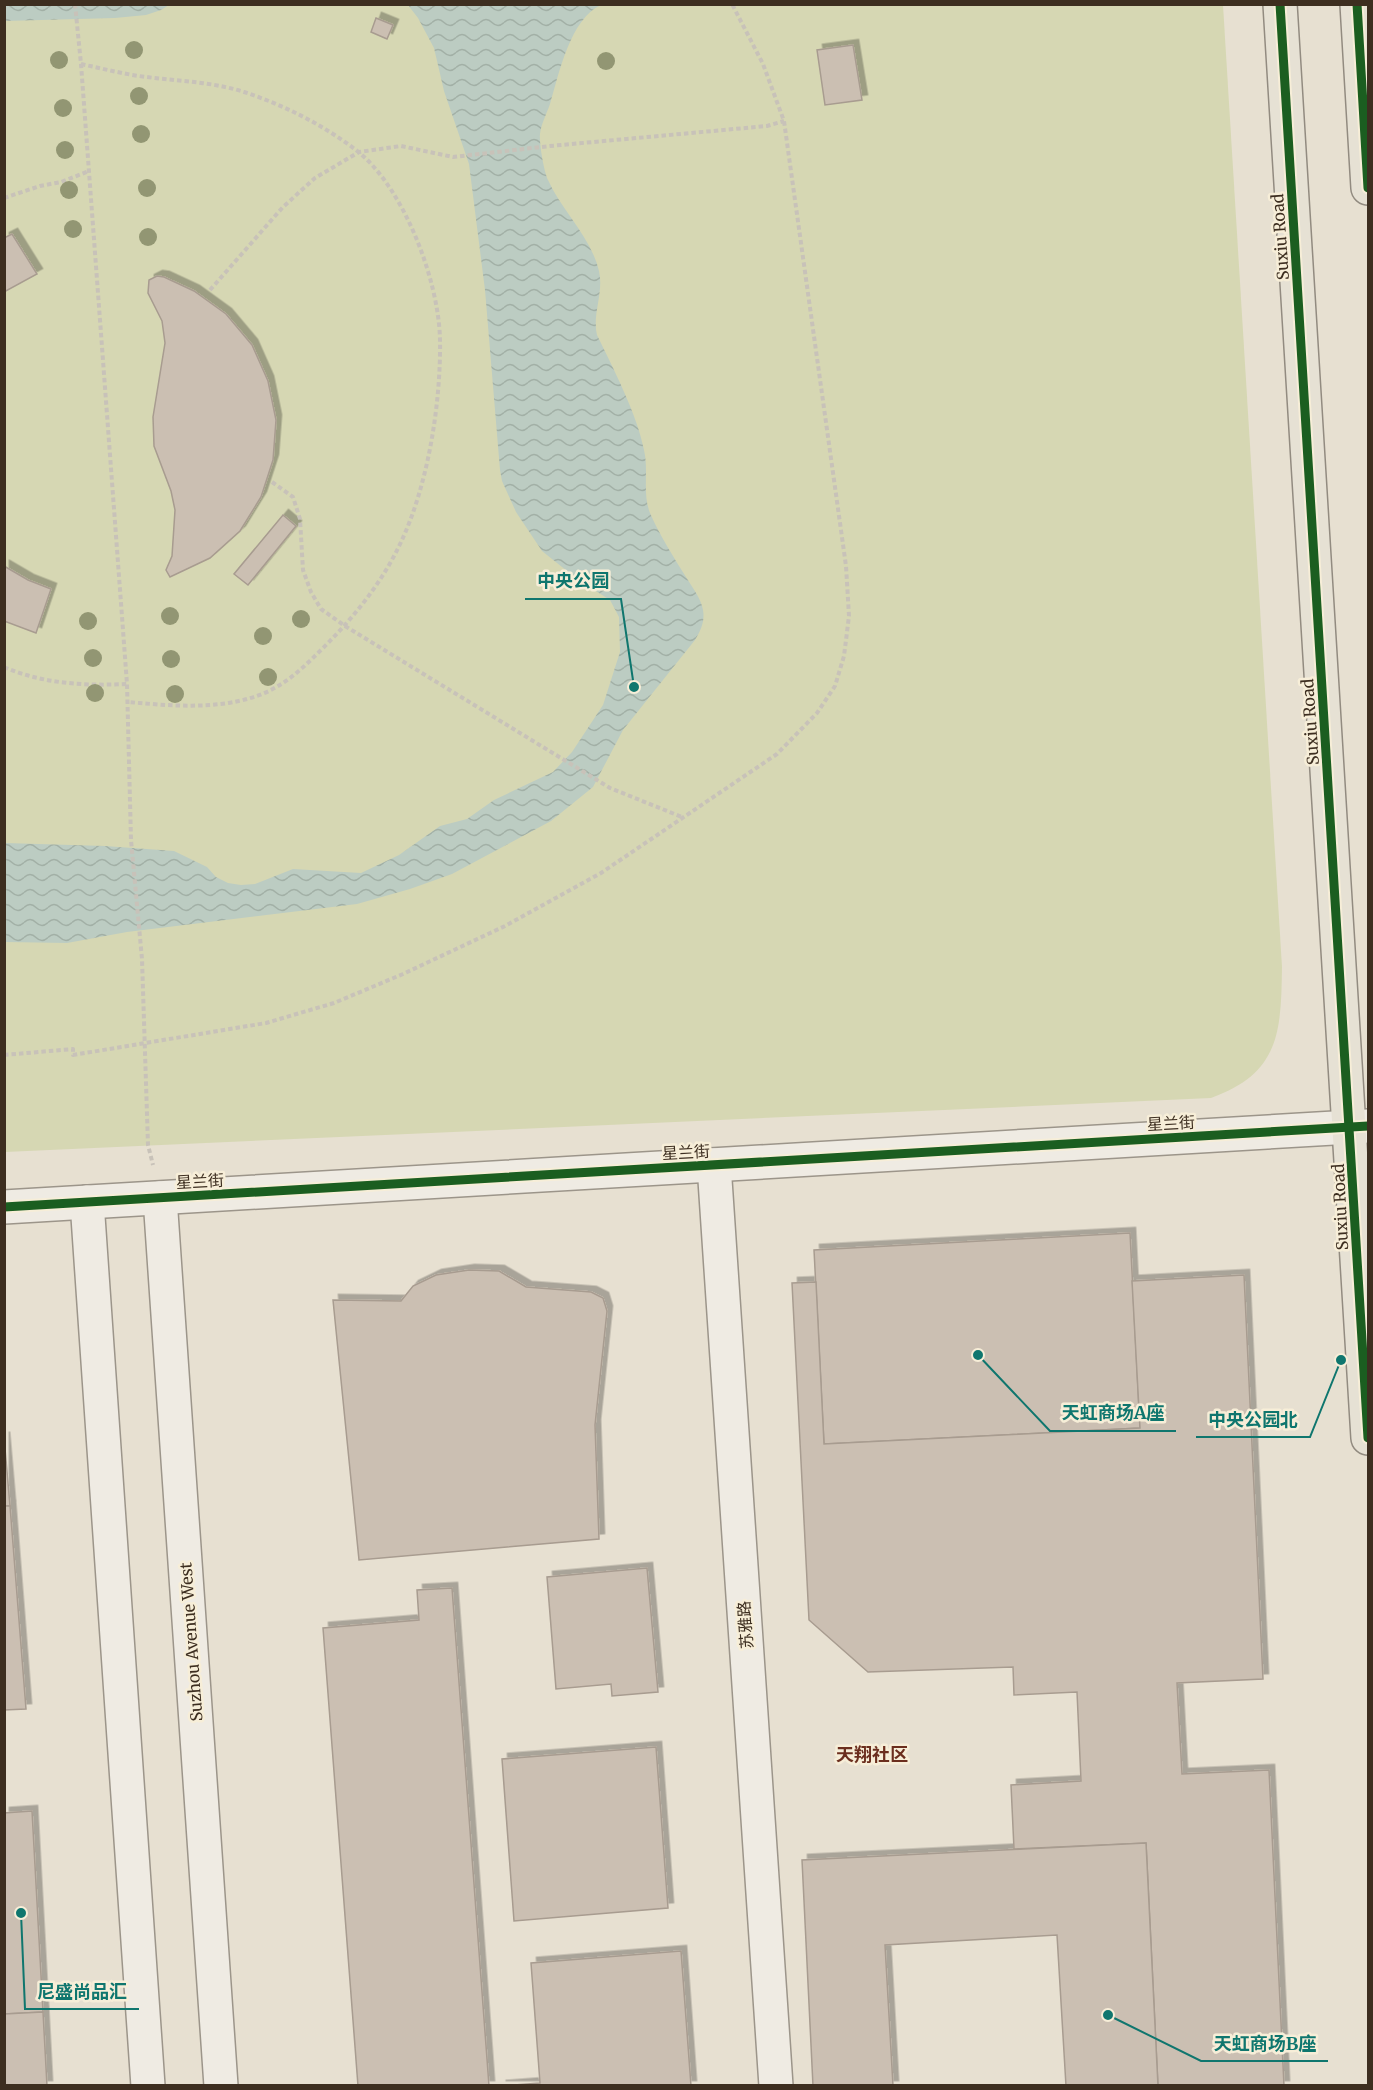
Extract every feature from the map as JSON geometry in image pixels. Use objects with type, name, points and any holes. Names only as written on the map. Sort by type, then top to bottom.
[{"type":"main road","name":"Suxiu Road","points":[[1280,4],[1359,1127],[1368,1438]]},
{"type":"main road","points":[[1357,4],[1368,188]]},
{"type":"street","name":"星兰街","points":[[4,1207],[1359,1127]]},
{"type":"street","name":"苏雅路","points":[[714,1165],[776,2085]]},
{"type":"street","name":"Suzhou Avenue West","points":[[160,1198],[221,2085]]},
{"type":"street","points":[[87,1202],[148,2085]]},
{"type":"path","points":[[75,4],[128,684],[131,840],[141,959],[148,1145],[160,1198]]},
{"type":"path","points":[[4,1055],[73,1049],[73,1055],[266,1023],[344,999],[403,975],[505,926],[601,873],[777,754],[817,714],[835,686],[844,656],[849,616],[846,566],[784,121],[764,63],[732,4]]},
{"type":"path","points":[[81,64],[136,76],[210,84],[242,91],[320,125],[359,152],[388,184],[402,204],[426,265],[440,337],[439,386],[431,444],[415,506],[405,532],[379,583],[345,626],[292,678],[268,692],[245,700],[200,705],[128,702]]},
{"type":"path","points":[[210,290],[283,207],[315,178],[359,152],[401,146],[453,157],[724,131],[767,126],[784,121]]},
{"type":"path","points":[[4,198],[40,186],[61,182],[89,171]]},
{"type":"path","points":[[272,482],[293,497],[300,519],[303,570],[311,592],[321,609],[345,626],[610,788],[682,818]]},
{"type":"path","points":[[4,667],[33,677],[80,685],[128,684]]},
{"type":"green space","points":[[5,5],[1223,5],[1282,967],[1277,1030],[1272,1048],[1264,1063],[1234,1088],[1211,1098],[5,1152]]},
{"type":"water","points":[[5,4],[169,5],[146,15],[5,21]]},
{"type":"water","points":[[408,5],[601,5],[581,22],[567,48],[541,130],[542,157],[546,176],[583,235],[595,259],[600,279],[596,319],[597,335],[624,391],[641,436],[645,458],[646,498],[650,513],[700,601],[703,614],[701,629],[695,640],[623,730],[593,787],[551,821],[452,874],[357,904],[127,932],[67,943],[5,942],[5,843],[174,851],[207,867],[216,877],[228,883],[241,885],[255,884],[293,869],[361,873],[399,855],[440,826],[467,819],[494,800],[553,772],[572,752],[603,705],[620,652],[619,617],[610,600],[577,579],[542,551],[516,512],[502,481],[485,290],[469,164],[444,91],[434,48],[418,18]]},
{"type":"building","points":[[376,18],[393,25],[387,39],[371,32]]},
{"type":"building","points":[[853,45],[862,100],[825,105],[817,50]]},
{"type":"building","points":[[12,234],[37,274],[4,292],[4,238]]},
{"type":"building","points":[[157,276],[194,291],[226,314],[252,345],[268,381],[276,420],[273,460],[261,497],[240,531],[210,558],[170,577],[166,570],[172,556],[175,510],[171,491],[154,446],[153,417],[165,343],[162,321],[148,293],[149,280]]},
{"type":"building","points":[[283,515],[296,526],[248,585],[234,574]]},
{"type":"building","points":[[4,566],[28,580],[51,589],[36,633],[4,621]]},
{"type":"building","points":[[1130,1233],[1140,1428],[824,1444],[814,1250]]},
{"type":"building","points":[[469,1270],[499,1271],[526,1287],[591,1292],[603,1298],[607,1311],[595,1425],[599,1539],[359,1560],[333,1300],[401,1301],[413,1286],[436,1275]]},
{"type":"building","points":[[1244,1275],[1263,1679],[1177,1683],[1182,1774],[1269,1770],[1284,2086],[1158,2086],[1146,1843],[1014,1849],[1011,1785],[1081,1781],[1077,1692],[1014,1695],[1013,1667],[868,1672],[809,1620],[792,1283],[816,1282],[824,1444],[1140,1428],[1132,1281]]},
{"type":"building","points":[[4,1437],[10,1506],[4,1506]]},
{"type":"building","points":[[4,1506],[10,1506],[26,1709],[4,1710]]},
{"type":"building","points":[[647,1568],[658,1692],[612,1696],[611,1684],[556,1689],[547,1577]]},
{"type":"building","points":[[452,1588],[489,2086],[358,2086],[323,1628],[419,1620],[417,1590]]},
{"type":"building","points":[[656,1747],[668,1908],[514,1921],[502,1759]]},
{"type":"building","points":[[32,1811],[43,2012],[4,2014],[4,1813]]},
{"type":"building","points":[[1146,1843],[1158,2086],[1066,2086],[1057,1935],[885,1945],[893,2086],[813,2086],[802,1860]]},
{"type":"building","points":[[681,1951],[691,2086],[500,2086],[540,2083],[531,1963]]},
{"type":"building","points":[[43,2012],[47,2086],[4,2086],[4,2014]]},
{"type":"cycle path","points":[[1280,4],[1368,1438]]},
{"type":"cycle path","points":[[1357,4],[1368,188]]},
{"type":"cycle path","points":[[4,1207],[1368,1126]]},
{"type":"place","name":"中央公园","points":[[634,687]]},
{"type":"place","name":"天虹商场A座","points":[[978,1355]]},
{"type":"place","name":"中央公园北","points":[[1341,1360]]},
{"type":"place","name":"尼盛尚品汇","points":[[21,1913]]},
{"type":"place","name":"天虹商场B座","points":[[1108,2015]]},
{"type":"district","name":"天翔社区","points":[[872,1755]]}]
